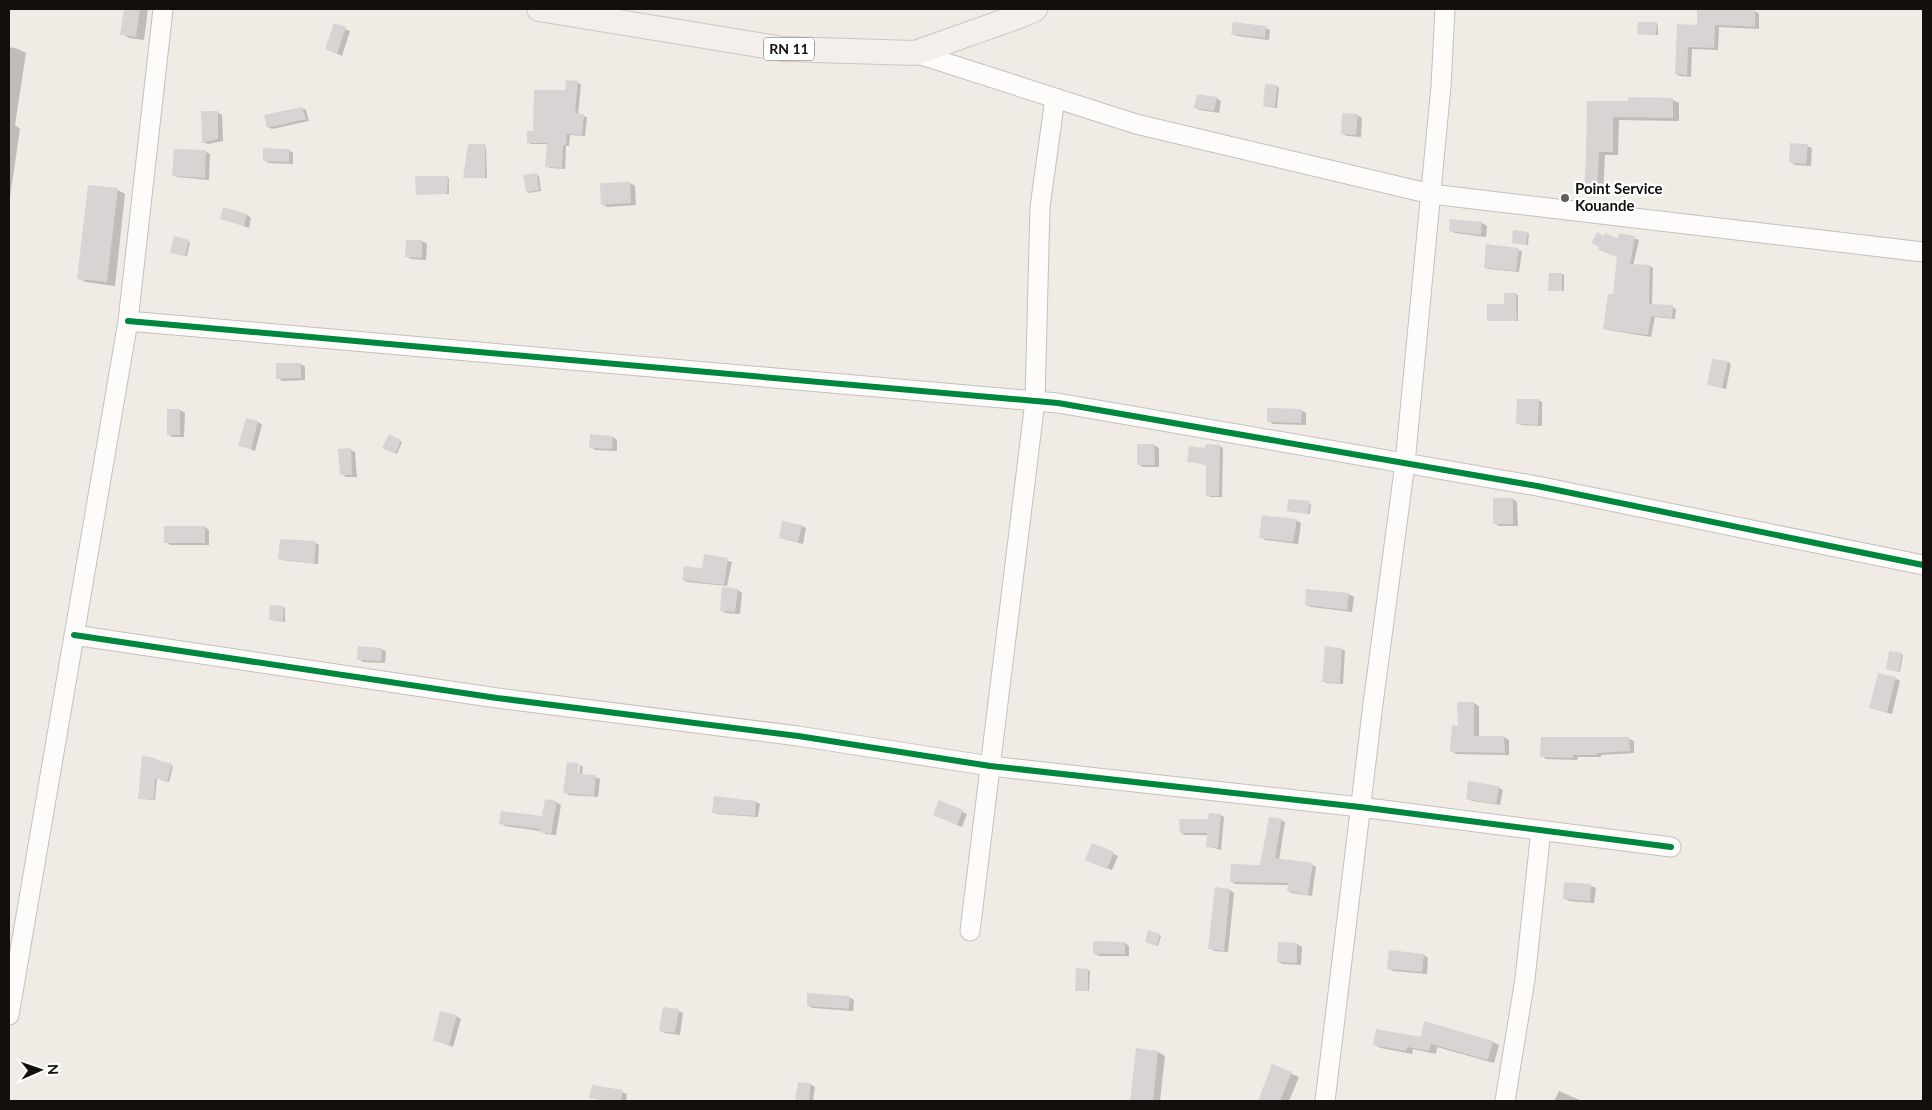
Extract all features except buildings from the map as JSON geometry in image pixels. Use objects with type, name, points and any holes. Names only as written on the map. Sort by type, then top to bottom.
[{"type":"main road","name":"RN 11","points":[[539,9],[783,49],[915,52],[1035,9]]},
{"type":"street","points":[[9,1015],[128,321],[163,9]]},
{"type":"street","points":[[1325,1101],[1360,807],[1405,464],[1441,86],[1445,9]]},
{"type":"street","points":[[915,52],[1136,124],[1431,194],[1923,252]]},
{"type":"street","points":[[970,931],[1035,401],[1040,207],[1054,98]]},
{"type":"street","points":[[128,321],[1058,403],[1537,486],[1923,565]]},
{"type":"street","points":[[74,635],[497,698],[798,736],[990,766],[1360,807],[1671,847]]},
{"type":"street","points":[[1504,1101],[1525,978],[1541,830]]},
{"type":"cycle path","points":[[128,321],[1058,403],[1537,486],[1923,565]]},
{"type":"cycle path","points":[[74,635],[497,698],[798,736],[990,766],[1360,807],[1671,847]]},
{"type":"place","name":"Point Service Kouande","points":[[1565,198]]}]
